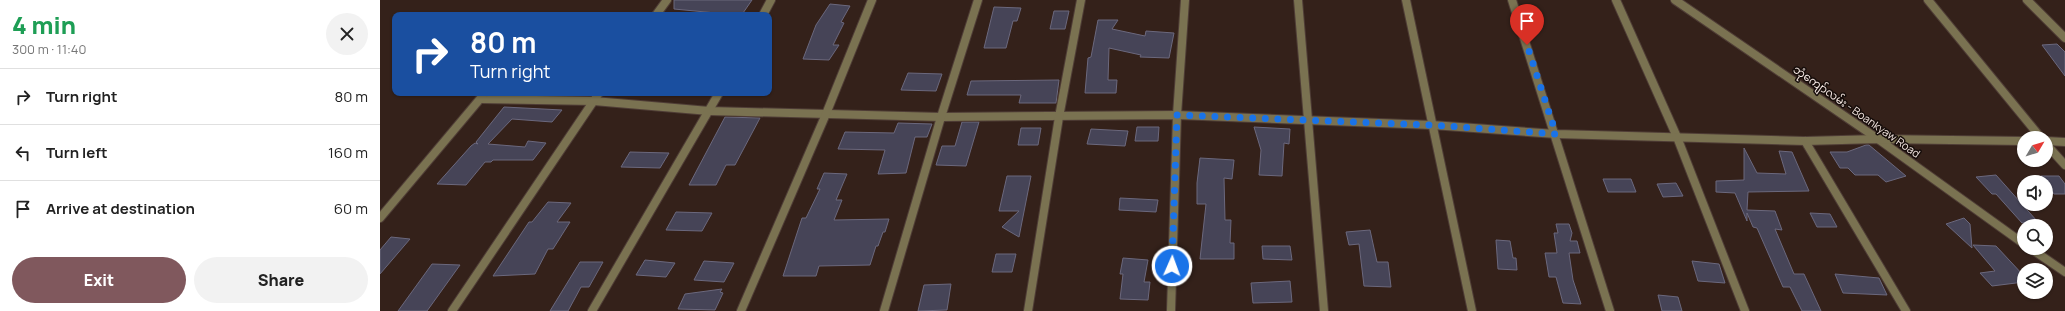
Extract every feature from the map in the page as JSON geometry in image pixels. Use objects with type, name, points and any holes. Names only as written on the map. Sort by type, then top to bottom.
[{"type":"street","points":[[658,12],[667,0]]},
{"type":"street","points":[[765,12],[771,0]]},
{"type":"street","points":[[741,311],[826,114],[872,0]]},
{"type":"street","points":[[884,311],[941,117],[978,0]]},
{"type":"street","points":[[1028,311],[1059,117],[1081,0]]},
{"type":"street","points":[[1171,311],[1177,115],[1185,0]]},
{"type":"street","points":[[1298,0],[1324,311]]},
{"type":"street","points":[[1406,0],[1472,311]]},
{"type":"street","points":[[1512,0],[1556,134],[1610,311]]},
{"type":"street","points":[[1616,0],[1676,137],[1745,311]]},
{"type":"street","name":"ဘုံကျော်လမ်း - Boankyaw Road","points":[[1675,0],[1878,139],[2017,239]]},
{"type":"street","points":[[1928,0],[2035,131]]},
{"type":"street","points":[[2027,0],[2065,38]]},
{"type":"street","points":[[380,218],[483,96],[594,101],[709,111],[941,117],[1177,115],[1432,125],[1556,134],[1805,141],[1878,139],[2017,141]]},
{"type":"street","points":[[452,311],[597,96]]},
{"type":"street","points":[[592,311],[717,96]]},
{"type":"street","points":[[1805,141],[1906,311]]},
{"type":"street","points":[[2053,142],[2065,142]]},
{"type":"street","points":[[2053,150],[2065,165]]},
{"type":"street","points":[[2040,255],[2065,272]]},
{"type":"building","points":[[674,0],[752,0],[744,12],[706,12],[674,9]]},
{"type":"building","points":[[830,4],[850,6],[841,22],[844,23],[833,45],[839,45],[829,60],[803,59],[816,25]]},
{"type":"building","points":[[994,7],[1021,8],[1017,21],[1013,21],[1006,48],[984,48]]},
{"type":"building","points":[[1054,11],[1069,11],[1065,29],[1050,29]]},
{"type":"building","points":[[1098,20],[1118,20],[1112,29],[1145,36],[1146,31],[1174,33],[1169,58],[1140,57],[1141,55],[1109,48],[1108,80],[1117,80],[1116,93],[1085,93],[1088,58],[1091,57]]},
{"type":"building","points":[[2057,44],[2065,52],[2065,76],[2042,45]]},
{"type":"building","points":[[908,73],[942,74],[936,91],[901,90]]},
{"type":"building","points":[[1059,80],[1056,103],[1019,103],[1021,95],[967,95],[971,81]]},
{"type":"building","points":[[504,107],[562,110],[552,122],[512,119],[488,144],[525,147],[528,141],[546,143],[533,160],[493,160],[491,162],[485,162],[466,185],[437,184],[471,146],[475,143],[478,144],[476,142]]},
{"type":"building","points":[[725,117],[760,118],[735,165],[726,165],[716,185],[689,185]]},
{"type":"building","points":[[962,122],[979,122],[966,166],[936,165],[942,146],[955,146]]},
{"type":"building","points":[[898,123],[932,124],[927,137],[915,137],[906,173],[878,174],[885,150],[838,149],[845,132],[894,133]]},
{"type":"building","points":[[1137,127],[1159,127],[1158,141],[1135,141]]},
{"type":"building","points":[[1254,127],[1290,129],[1289,144],[1284,143],[1282,176],[1259,175],[1261,150]]},
{"type":"building","points":[[1021,128],[1041,128],[1038,145],[1018,145]]},
{"type":"building","points":[[1091,129],[1128,131],[1125,146],[1087,144]]},
{"type":"building","points":[[1869,145],[1906,176],[1886,182],[1878,175],[1855,175],[1848,168],[1840,168],[1830,152],[1847,152]]},
{"type":"building","points":[[1744,148],[1757,173],[1786,174],[1779,151],[1792,152],[1809,191],[1748,192],[1747,210],[1775,211],[1782,230],[1775,229],[1794,274],[1804,274],[1821,311],[1802,311],[1790,287],[1783,287],[1757,228],[1753,227],[1747,213],[1747,221],[1735,193],[1716,192],[1716,181],[1744,180]]},
{"type":"building","points":[[630,152],[669,153],[660,168],[621,167]]},
{"type":"building","points":[[1200,158],[1234,160],[1232,179],[1224,178],[1225,220],[1231,220],[1230,243],[1234,243],[1234,259],[1200,259],[1206,204],[1197,204],[1197,183]]},
{"type":"building","points":[[824,173],[847,174],[836,200],[842,200],[834,220],[889,219],[885,232],[883,232],[878,246],[876,246],[870,265],[819,266],[816,276],[783,276],[802,218],[806,218],[820,189],[817,189]]},
{"type":"building","points":[[1996,175],[2017,199],[2017,211],[2028,211],[2035,219],[2018,219],[1996,194],[1992,194],[1976,177]]},
{"type":"building","points":[[1007,176],[1031,176],[1019,237],[1002,227],[1019,211],[999,211]]},
{"type":"building","points":[[2053,176],[2059,176],[2065,184],[2065,194],[2054,194]]},
{"type":"building","points":[[1603,179],[1631,179],[1636,192],[1608,192]]},
{"type":"building","points":[[1676,183],[1683,196],[1663,197],[1657,184]]},
{"type":"building","points":[[1120,198],[1158,200],[1156,212],[1119,210]]},
{"type":"building","points":[[548,202],[571,203],[557,222],[570,222],[553,249],[548,249],[535,274],[493,276],[529,222],[532,222]]},
{"type":"building","points":[[676,212],[712,213],[702,231],[666,230]]},
{"type":"building","points":[[1810,213],[1830,214],[1837,227],[1817,227]]},
{"type":"building","points":[[1964,218],[1970,224],[1972,248],[1946,224]]},
{"type":"building","points":[[1556,224],[1569,224],[1572,233],[1570,241],[1577,241],[1580,253],[1569,253],[1573,280],[1581,304],[1563,303],[1556,277],[1549,277],[1545,253],[1557,253],[1554,233],[1558,233]]},
{"type":"building","points":[[1370,230],[1377,262],[1388,262],[1391,287],[1364,286],[1359,244],[1349,245],[1346,232]]},
{"type":"building","points":[[391,237],[410,239],[380,274],[380,250]]},
{"type":"building","points":[[1496,240],[1510,241],[1513,258],[1516,258],[1517,270],[1498,269]]},
{"type":"building","points":[[1973,245],[1996,246],[2017,268],[2017,283],[1992,286],[1980,273],[1995,271]]},
{"type":"building","points":[[1262,246],[1290,246],[1292,260],[1263,259]]},
{"type":"building","points":[[996,254],[1016,254],[1012,272],[992,272]]},
{"type":"building","points":[[1123,258],[1148,260],[1144,282],[1150,282],[1148,300],[1120,299],[1123,274],[1120,274]]},
{"type":"building","points":[[645,260],[675,263],[666,277],[636,275]]},
{"type":"building","points":[[704,261],[734,263],[724,282],[694,280]]},
{"type":"building","points":[[1692,261],[1719,264],[1725,283],[1698,281]]},
{"type":"building","points":[[580,262],[603,262],[589,287],[581,287],[568,311],[550,311]]},
{"type":"building","points":[[432,264],[460,265],[427,311],[398,311]]},
{"type":"building","points":[[1835,274],[1879,278],[1887,295],[1843,293]]},
{"type":"building","points":[[1290,281],[1292,302],[1253,303],[1251,283]]},
{"type":"building","points":[[951,284],[947,310],[918,311],[924,285]]},
{"type":"building","points":[[722,289],[720,292],[723,293],[715,310],[678,309],[685,294]]},
{"type":"building","points":[[1658,295],[1678,297],[1682,311],[1662,311]]},
{"type":"route","points":[[1172,266],[1177,115],[1432,125],[1556,134],[1527,45]]}]
